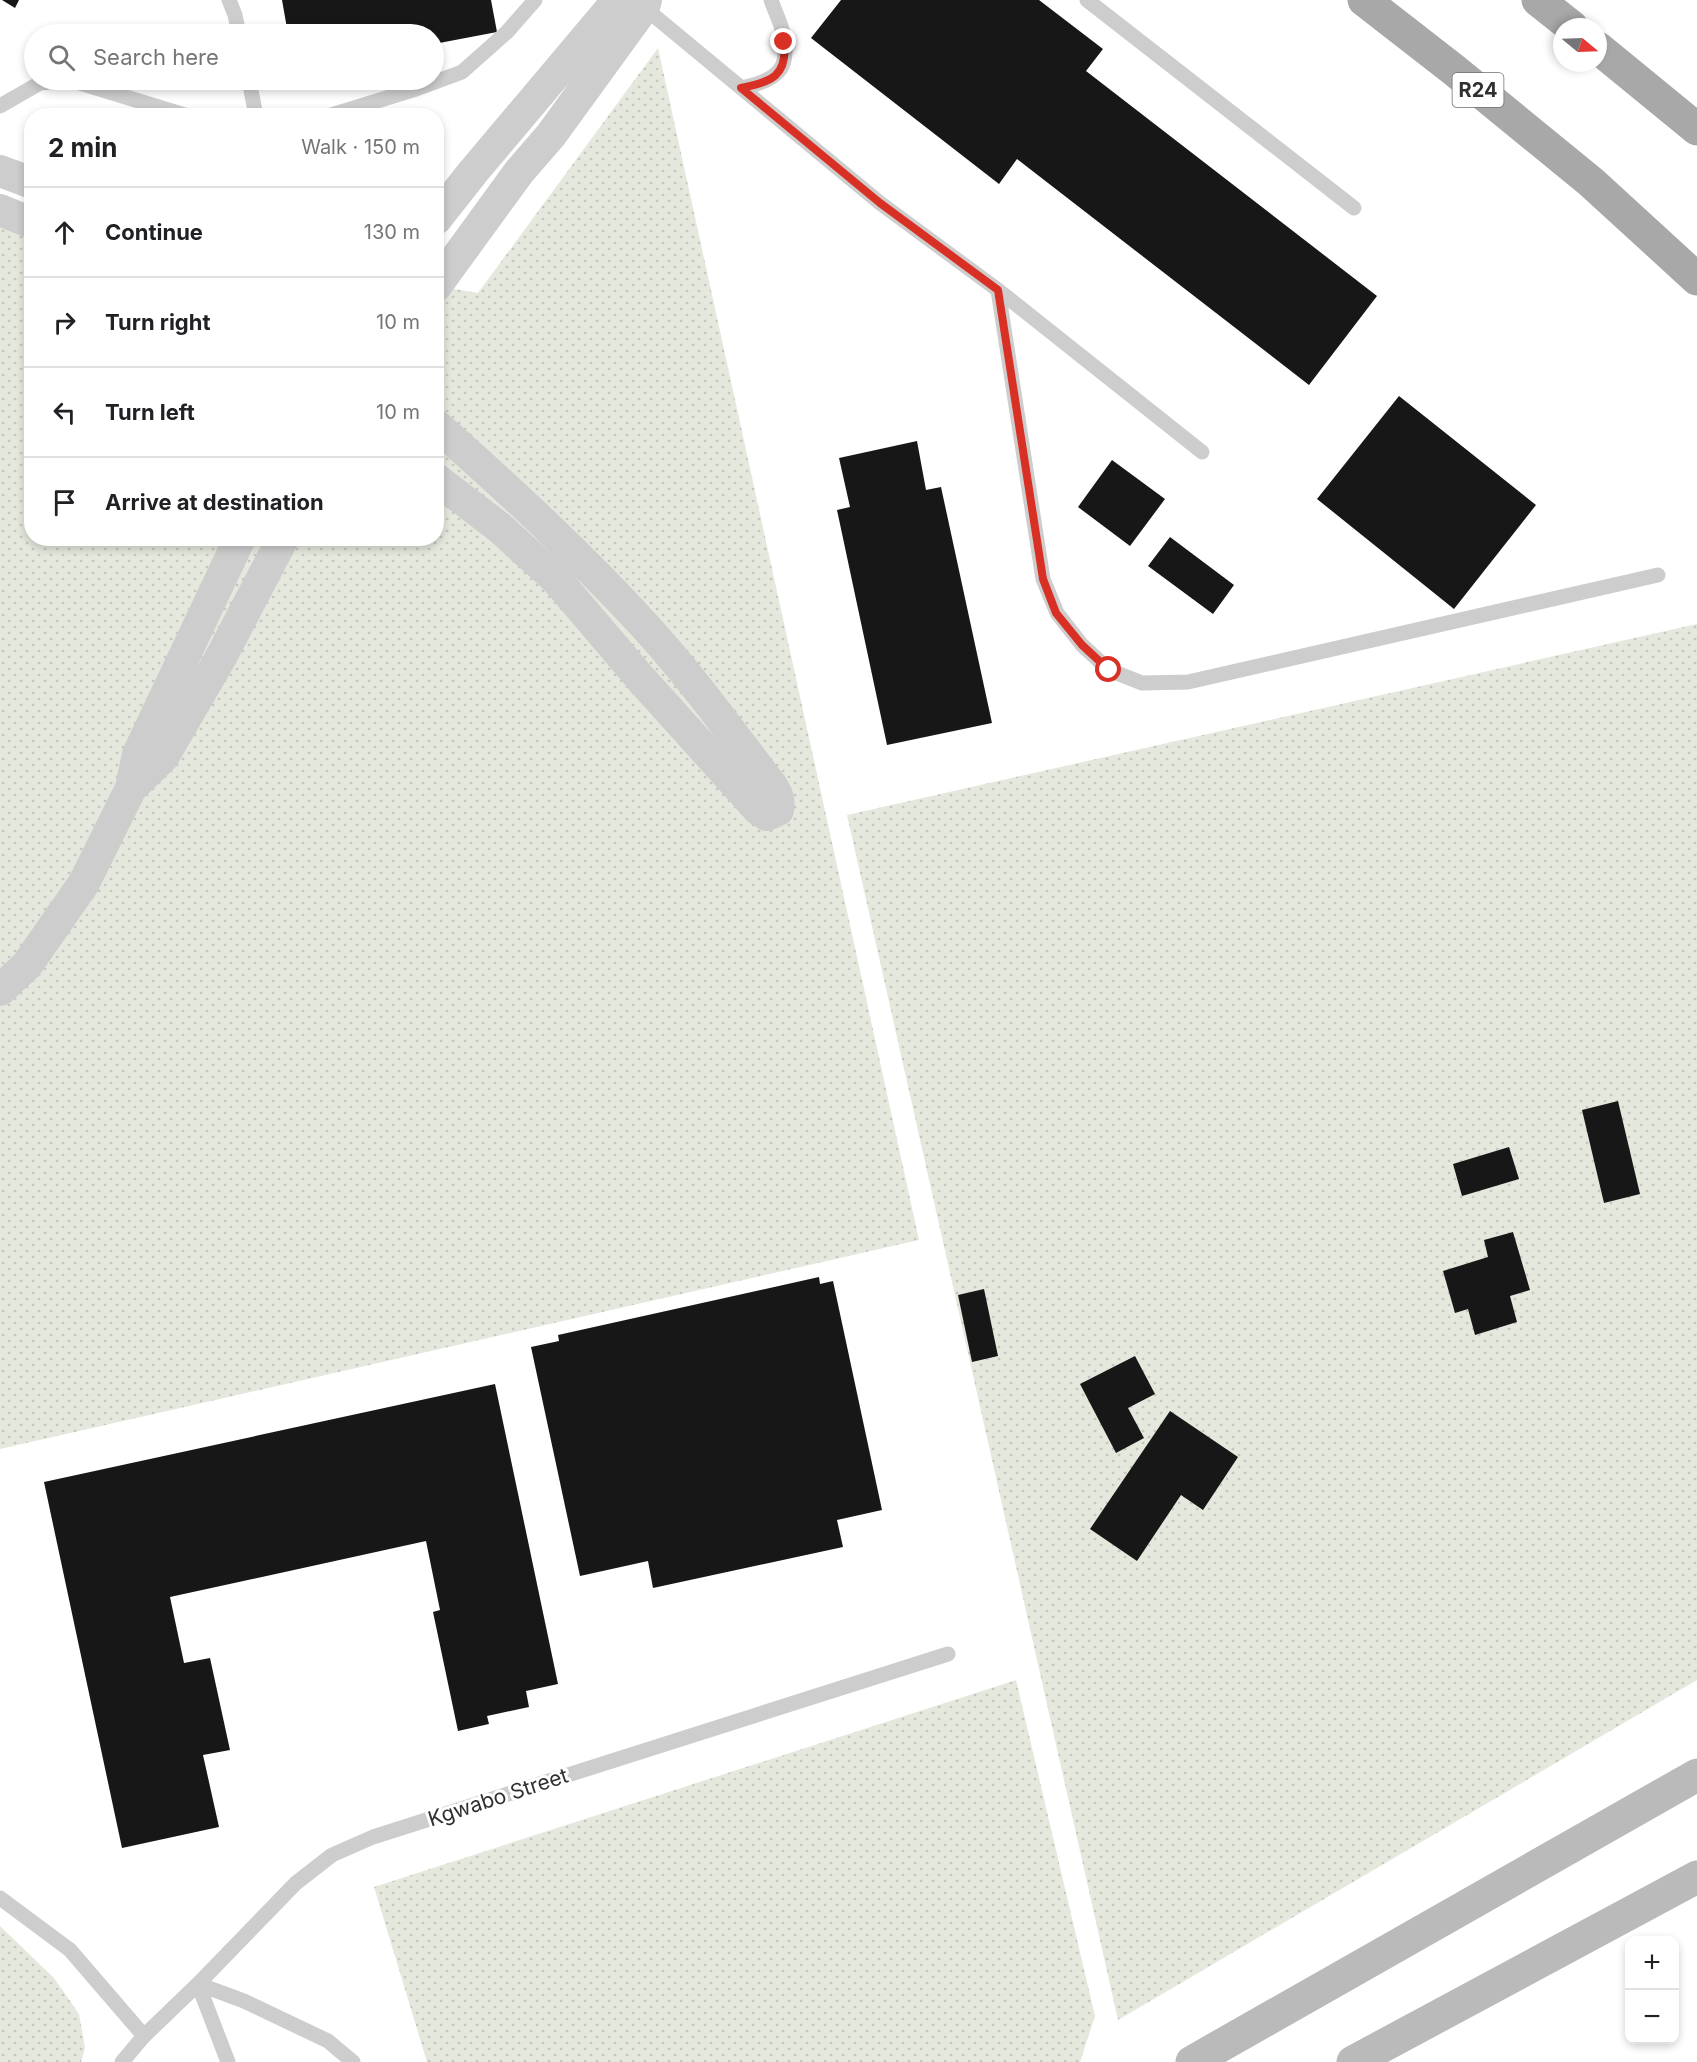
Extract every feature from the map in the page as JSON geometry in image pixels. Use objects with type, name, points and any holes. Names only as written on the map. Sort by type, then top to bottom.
[{"type":"main road","name":"R24","points":[[1364,0],[1591,182],[1697,279]]},
{"type":"main road","points":[[1538,0],[1561,18]]},
{"type":"main road","points":[[1607,55],[1697,129]]},
{"type":"main road","points":[[1192,2062],[1697,1775]]},
{"type":"main road","points":[[1353,2062],[1697,1877]]},
{"type":"street","points":[[444,209],[473,172],[636,2]]},
{"type":"street","points":[[444,275],[519,172],[551,135],[636,2]]},
{"type":"street","points":[[0,171],[24,180]]},
{"type":"street","points":[[0,210],[24,220]]},
{"type":"street","points":[[444,431],[521,502],[644,625],[693,681],[772,786],[778,795],[778,810],[767,814],[759,810],[641,679],[556,579],[500,528],[444,485]]},
{"type":"street","points":[[0,990],[27,965],[84,883],[131,788],[138,754],[236,546]]},
{"type":"street","points":[[131,788],[163,757],[221,657],[279,546]]},
{"type":"lane","points":[[229,0],[237,24]]},
{"type":"lane","points":[[444,79],[462,72],[507,32],[535,0]]},
{"type":"lane","points":[[741,88],[768,81],[774,78],[782,68],[785,54],[784,42],[781,25],[771,0]]},
{"type":"lane","points":[[1087,0],[1354,208]]},
{"type":"lane","points":[[636,2],[880,203],[998,290],[1202,452]]},
{"type":"lane","points":[[0,106],[28,90]]},
{"type":"lane","points":[[103,90],[162,108]]},
{"type":"lane","points":[[251,90],[254,108]]},
{"type":"lane","points":[[354,108],[413,90]]},
{"type":"lane","points":[[998,290],[1043,579],[1056,613],[1082,645],[1109,670],[1142,683],[1188,682],[1658,575]]},
{"type":"lane","name":"Kgwabo Street","points":[[122,2062],[144,2036],[296,1883],[332,1854],[373,1837],[948,1654]]},
{"type":"lane","points":[[0,1898],[70,1950],[144,2036]]},
{"type":"lane","points":[[198,1984],[218,2030],[228,2062]]},
{"type":"lane","points":[[198,1984],[244,2001],[328,2041],[353,2062]]},
{"type":"shaded area","points":[[658,48],[919,1240],[0,1449],[0,214],[24,218],[24,546],[444,546],[444,287],[478,293]]},
{"type":"shaded area","points":[[1697,624],[1697,1680],[1118,2020],[847,815]]},
{"type":"shaded area","points":[[1016,1680],[1095,2016],[1080,2062],[427,2062],[374,1887]]},
{"type":"shaded area","points":[[0,1926],[54,1978],[79,2014],[85,2048],[81,2062],[0,2062]]},
{"type":"building","points":[[2,0],[19,0],[15,8]]},
{"type":"building","points":[[282,0],[491,0],[497,32],[444,42],[444,24],[286,24]]},
{"type":"building","points":[[841,0],[1039,0],[1103,49],[1086,71],[1377,296],[1309,385],[1017,159],[999,184],[811,38]]},
{"type":"building","points":[[1399,396],[1536,505],[1454,609],[1317,499]]},
{"type":"building","points":[[917,441],[926,490],[941,487],[992,723],[887,745],[837,510],[850,507],[839,458]]},
{"type":"building","points":[[1112,460],[1165,499],[1130,546],[1078,507]]},
{"type":"building","points":[[1170,537],[1234,585],[1213,614],[1148,566]]},
{"type":"building","points":[[1618,1101],[1640,1194],[1604,1203],[1582,1110]]},
{"type":"building","points":[[1509,1147],[1519,1179],[1462,1196],[1453,1164]]},
{"type":"building","points":[[1513,1232],[1530,1290],[1510,1296],[1517,1322],[1475,1335],[1468,1309],[1455,1313],[1443,1271],[1488,1257],[1484,1240]]},
{"type":"building","points":[[819,1277],[820,1284],[833,1281],[882,1510],[837,1520],[843,1547],[653,1588],[648,1561],[580,1576],[531,1347],[559,1341],[558,1335]]},
{"type":"building","points":[[984,1289],[998,1356],[972,1362],[958,1295]]},
{"type":"building","points":[[1135,1356],[1155,1394],[1128,1408],[1144,1438],[1116,1453],[1080,1384]]},
{"type":"building","points":[[495,1384],[558,1684],[526,1691],[529,1707],[487,1716],[489,1724],[458,1731],[433,1612],[440,1610],[426,1541],[170,1597],[184,1663],[210,1658],[230,1750],[203,1755],[219,1827],[122,1848],[44,1482]]},
{"type":"building","points":[[1170,1411],[1238,1457],[1203,1510],[1181,1495],[1137,1561],[1090,1529]]},
{"type":"route","points":[[784,42],[785,54],[782,68],[774,78],[762,84],[741,88],[880,203],[998,290],[1043,579],[1056,613],[1082,645],[1109,670]]}]
